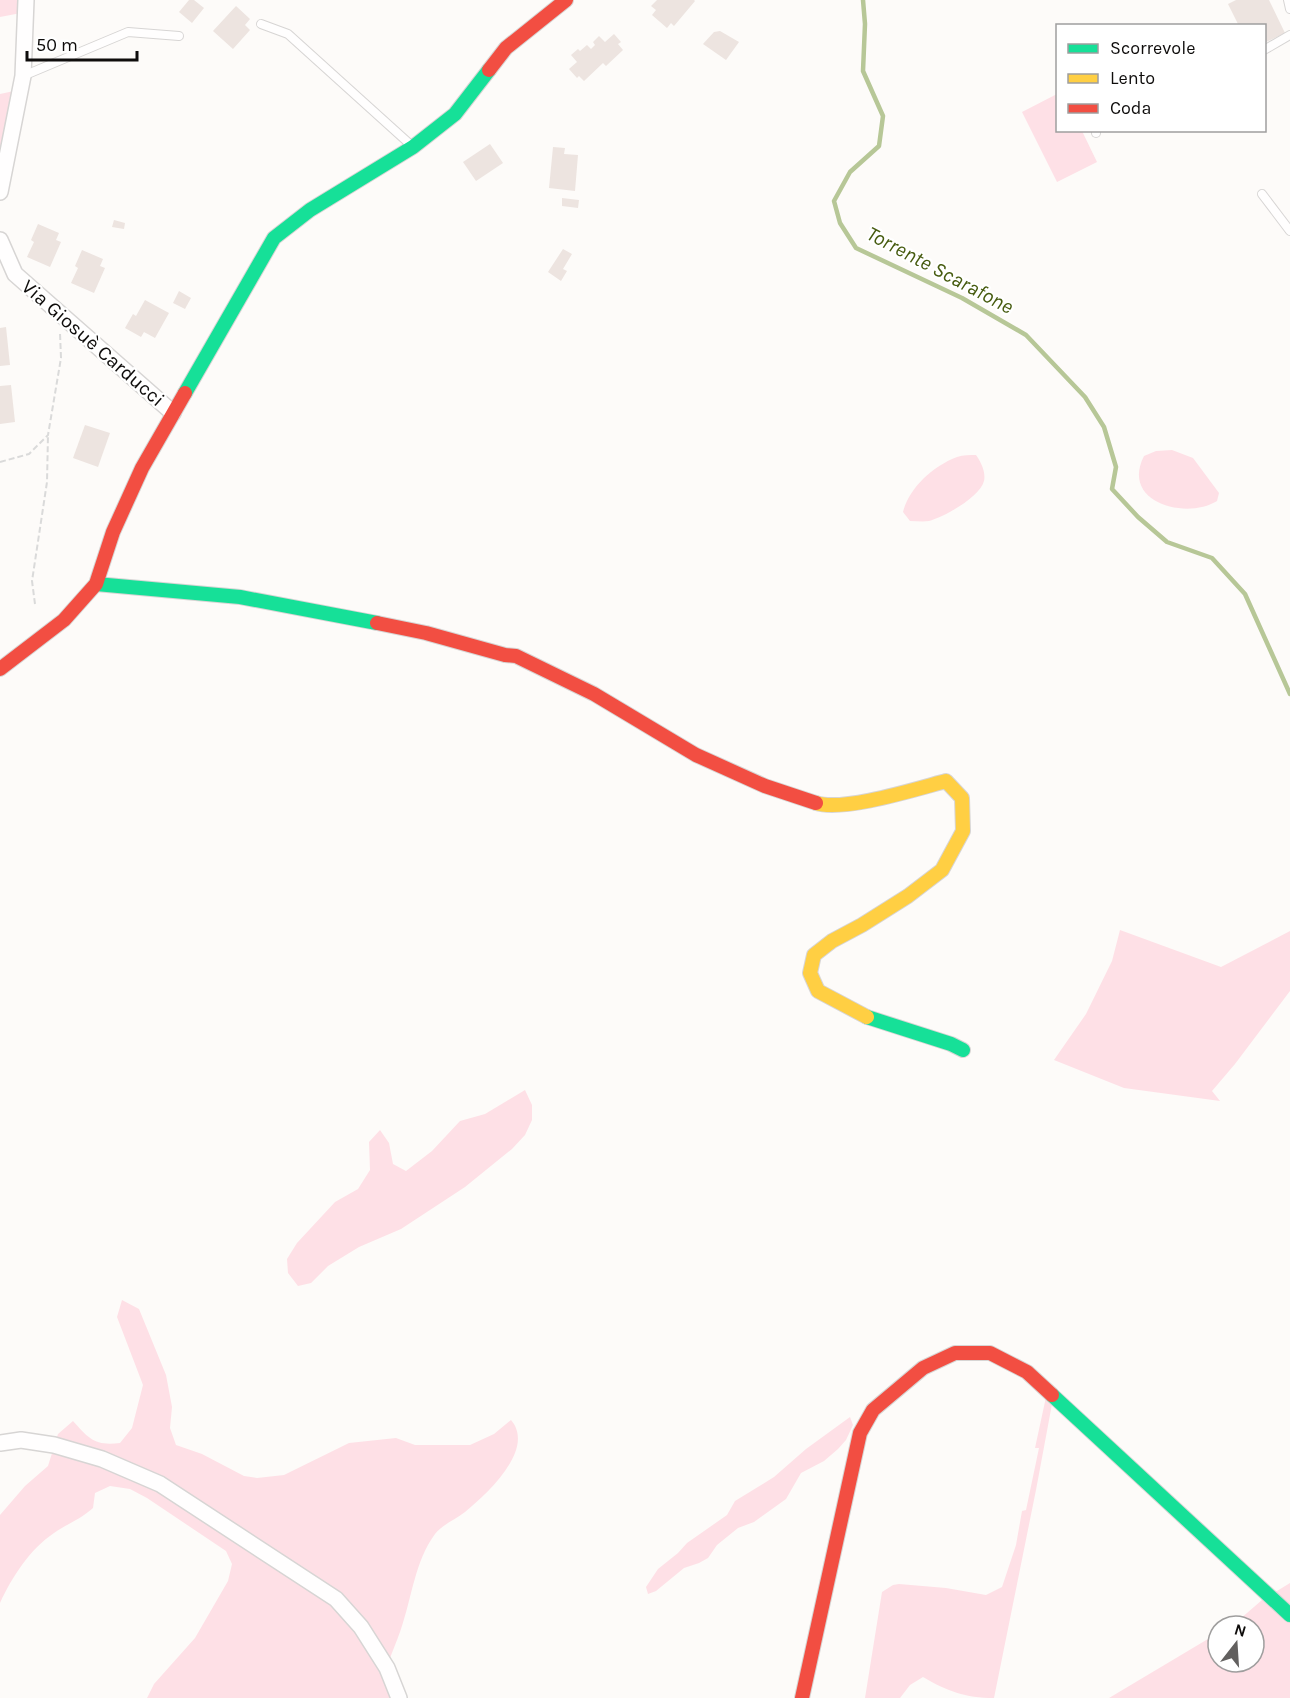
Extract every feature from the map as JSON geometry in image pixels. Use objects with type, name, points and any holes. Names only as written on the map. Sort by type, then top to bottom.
[{"type":"street","points":[[0,192],[23,76],[26,0]]},
{"type":"street","points":[[0,669],[64,620],[96,584],[113,532],[142,468],[274,238],[310,210],[413,147],[455,114],[506,48],[566,0]]},
{"type":"street","name":"Via Giosuè Carducci","points":[[0,240],[15,274],[173,413]]},
{"type":"street","points":[[96,584],[240,597],[426,633],[504,655],[516,656],[594,694],[696,755],[765,786],[825,806],[872,800],[946,781],[962,798],[963,831],[942,870],[814,955],[810,973],[818,991],[870,1019],[951,1044],[963,1050]]},
{"type":"street","points":[[802,1698],[860,1433],[873,1410],[923,1368],[955,1353],[990,1353],[1027,1372],[1290,1616]]},
{"type":"street","points":[[0,1443],[21,1440],[54,1445],[102,1459],[160,1484],[336,1599],[367,1635],[387,1668],[399,1698]]},
{"type":"lane","points":[[1288,0],[1290,9]]},
{"type":"lane","points":[[261,24],[288,34],[413,147]]},
{"type":"lane","points":[[23,76],[128,32],[179,36]]},
{"type":"lane","points":[[1266,49],[1290,35]]},
{"type":"lane","points":[[1262,194],[1290,231]]},
{"type":"path","points":[[35,604],[32,582],[47,482],[48,435],[61,358],[59,315]]},
{"type":"path","points":[[0,462],[29,454],[48,435]]},
{"type":"shaded area","points":[[0,0],[22,0],[21,13],[0,17]]},
{"type":"shaded area","points":[[14,91],[0,163],[0,94]]},
{"type":"shaded area","points":[[1056,95],[1056,132],[1082,132],[1097,162],[1057,182],[1022,112]]},
{"type":"shaded area","points":[[1172,450],[1193,458],[1219,493],[1217,501],[1190,509],[1174,508],[1149,496],[1141,486],[1139,472],[1144,456],[1156,451]]},
{"type":"shaded area","points":[[976,455],[983,467],[984,481],[969,500],[936,519],[910,521],[903,512],[916,486],[923,479],[939,466],[959,456]]},
{"type":"shaded area","points":[[1120,930],[1221,967],[1290,931],[1290,991],[1212,1091],[1220,1101],[1124,1088],[1054,1060],[1086,1014],[1112,961]]},
{"type":"shaded area","points":[[525,1090],[532,1105],[532,1120],[525,1135],[512,1149],[465,1187],[401,1229],[359,1247],[328,1266],[311,1283],[298,1286],[288,1273],[287,1259],[297,1243],[335,1202],[358,1189],[370,1170],[369,1142],[380,1130],[389,1143],[393,1164],[406,1171],[432,1151],[460,1121],[485,1114]]},
{"type":"shaded area","points":[[122,1300],[139,1309],[166,1375],[172,1407],[170,1428],[176,1445],[202,1454],[244,1476],[257,1478],[284,1475],[349,1443],[396,1438],[415,1445],[470,1445],[494,1434],[511,1420],[517,1432],[517,1444],[506,1470],[474,1504],[435,1534],[423,1556],[385,1676],[393,1698],[147,1698],[154,1684],[195,1638],[228,1581],[232,1564],[226,1551],[130,1489],[110,1486],[95,1493],[93,1508],[54,1533],[30,1555],[10,1583],[0,1603],[0,1515],[25,1486],[48,1466],[58,1434],[73,1421],[93,1440],[111,1444],[120,1443],[132,1428],[143,1385],[117,1317]]},
{"type":"shaded area","points":[[1046,1397],[1052,1404],[994,1698],[957,1693],[923,1677],[910,1685],[900,1698],[865,1698],[882,1592],[899,1584],[946,1588],[986,1595],[1002,1587],[1016,1545],[1022,1511],[1026,1510],[1039,1448],[1035,1448]]},
{"type":"shaded area","points":[[850,1417],[853,1425],[846,1440],[824,1461],[801,1473],[786,1499],[754,1522],[738,1528],[717,1545],[708,1558],[684,1568],[656,1591],[648,1594],[646,1587],[658,1569],[687,1543],[727,1515],[735,1501],[774,1477],[806,1449]]},
{"type":"shaded area","points":[[1290,1583],[1290,1698],[1109,1698],[1206,1640],[1206,1674],[1266,1674],[1266,1614],[1246,1614],[1262,1600]]},
{"type":"building","points":[[189,0],[194,0],[204,8],[192,23],[179,12]]},
{"type":"building","points":[[657,0],[695,1],[674,26],[671,23],[667,28],[652,15],[656,10],[651,6]]},
{"type":"building","points":[[1236,0],[1269,0],[1285,33],[1266,42],[1266,24],[1238,24],[1228,4]]},
{"type":"building","points":[[236,6],[250,19],[245,25],[250,30],[233,49],[213,31]]},
{"type":"building","points":[[720,31],[739,42],[726,60],[703,44],[714,32]]},
{"type":"building","points":[[614,34],[621,42],[618,44],[623,50],[606,66],[603,63],[584,81],[579,76],[577,78],[569,69],[577,62],[571,55],[587,45],[591,49],[595,45],[593,42],[599,36],[605,42]]},
{"type":"building","points":[[490,144],[503,163],[476,181],[463,162]]},
{"type":"building","points":[[553,147],[565,148],[564,154],[578,155],[575,191],[549,188]]},
{"type":"building","points":[[562,198],[579,200],[578,208],[562,206]]},
{"type":"building","points":[[114,220],[125,223],[124,229],[112,227]]},
{"type":"building","points":[[38,224],[59,233],[56,240],[61,242],[50,267],[27,257],[34,242],[31,240]]},
{"type":"building","points":[[563,249],[572,254],[563,269],[567,271],[561,281],[548,272]]},
{"type":"building","points":[[82,250],[103,259],[100,266],[105,268],[94,293],[71,283],[78,268],[75,266]]},
{"type":"building","points":[[179,291],[191,298],[185,309],[173,303]]},
{"type":"building","points":[[145,300],[169,313],[155,338],[144,332],[141,337],[125,328],[133,314],[136,316]]},
{"type":"building","points":[[6,327],[10,365],[0,366],[0,328]]},
{"type":"building","points":[[11,385],[15,422],[0,424],[0,386]]},
{"type":"building","points":[[85,425],[110,433],[98,467],[73,458]]},
{"type":"waterway","name":"Torrente Scarafone","points":[[863,0],[865,24],[863,71],[883,116],[879,146],[850,172],[834,201],[840,223],[856,248],[962,298],[1026,335],[1085,397],[1104,427],[1116,467],[1112,489],[1138,517],[1167,542],[1212,558],[1245,594],[1290,694]]},
{"type":"traffic: fast","points":[[185,393],[274,238],[310,210],[413,147],[455,114],[489,70]]},
{"type":"traffic: fast","points":[[96,584],[240,597],[377,623]]},
{"type":"traffic: fast","points":[[867,1017],[963,1050]]},
{"type":"traffic: fast","points":[[1052,1395],[1290,1615]]},
{"type":"traffic: slow","points":[[816,803],[828,805],[861,802],[946,781],[962,798],[963,831],[942,870],[908,896],[832,941],[814,955],[810,973],[818,991],[867,1017]]},
{"type":"traffic: jam","points":[[489,70],[506,48],[566,0]]},
{"type":"traffic: jam","points":[[0,669],[64,620],[96,584],[113,532],[142,468],[185,393]]},
{"type":"traffic: jam","points":[[377,623],[516,656],[594,694],[696,755],[765,786],[816,803]]},
{"type":"traffic: jam","points":[[802,1698],[860,1433],[873,1410],[923,1368],[955,1353],[990,1353],[1027,1372],[1052,1395]]}]
